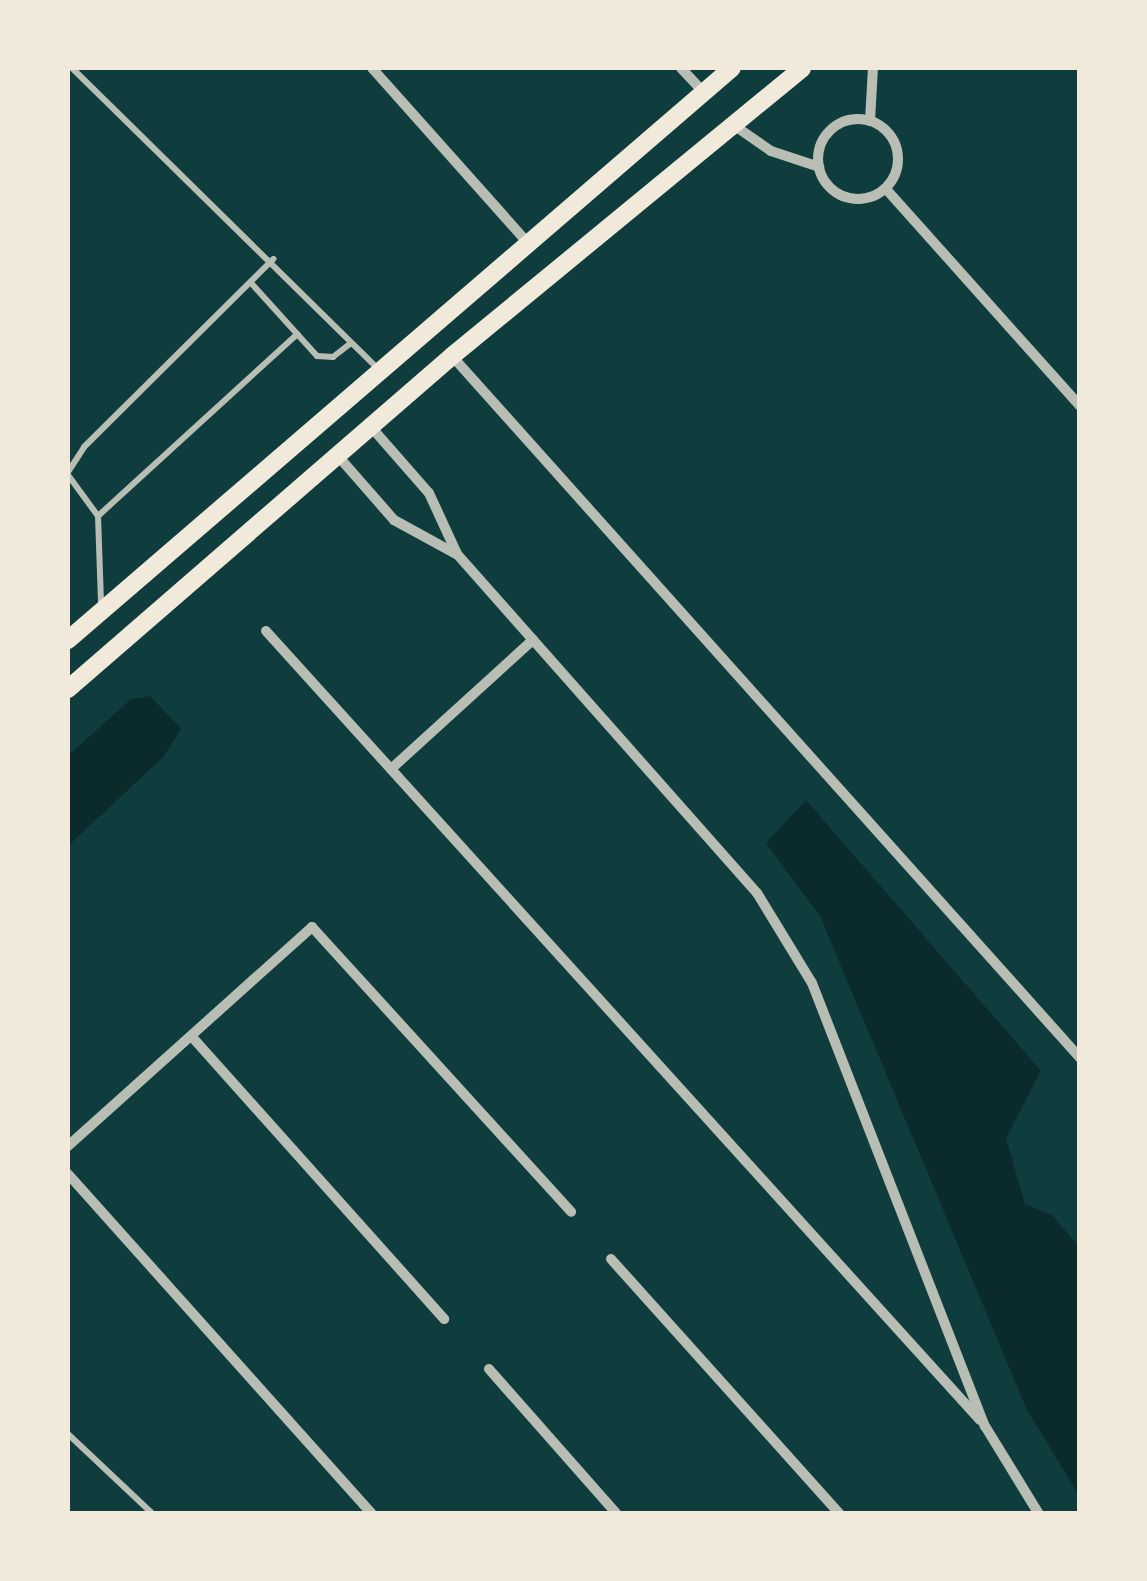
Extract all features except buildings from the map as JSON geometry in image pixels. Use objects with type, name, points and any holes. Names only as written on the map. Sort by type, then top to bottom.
[{"type":"main road","points":[[68,640],[732,68]]},
{"type":"main road","points":[[68,690],[452,356],[802,68]]},
{"type":"street","points":[[372,68],[528,243]]},
{"type":"street","points":[[681,68],[703,92]]},
{"type":"street","points":[[870,121],[873,68]]},
{"type":"street","points":[[819,167],[831,129],[870,121]]},
{"type":"street","points":[[735,126],[770,152],[819,167],[831,188],[852,199],[886,189],[898,168],[896,144],[870,121]]},
{"type":"street","points":[[886,189],[1080,406]]},
{"type":"street","points":[[452,356],[1080,1058]]},
{"type":"street","points":[[372,428],[428,493],[457,554],[758,893],[812,983],[986,1426],[1039,1514]]},
{"type":"street","points":[[338,456],[394,520],[457,554]]},
{"type":"street","points":[[266,631],[986,1426]]},
{"type":"street","points":[[391,769],[533,640]]},
{"type":"street","points":[[68,1146],[312,928],[570,1212]]},
{"type":"street","points":[[193,1038],[444,1319]]},
{"type":"street","points":[[68,1174],[372,1514]]},
{"type":"street","points":[[611,1258],[840,1514]]},
{"type":"street","points":[[489,1370],[617,1514]]},
{"type":"lane","points":[[72,68],[274,259],[380,370]]},
{"type":"lane","points":[[101,611],[98,516],[68,474],[84,447],[274,259]]},
{"type":"lane","points":[[252,284],[325,360],[352,343]]},
{"type":"lane","points":[[98,516],[297,334]]},
{"type":"lane","points":[[68,1434],[152,1514]]},
{"type":"water","points":[[150,696],[181,729],[163,757],[68,846],[68,756],[131,699]]},
{"type":"water","points":[[806,800],[1041,1071],[1006,1138],[1025,1204],[1052,1215],[1079,1247],[1079,1495],[1027,1410],[820,916],[766,843]]}]
